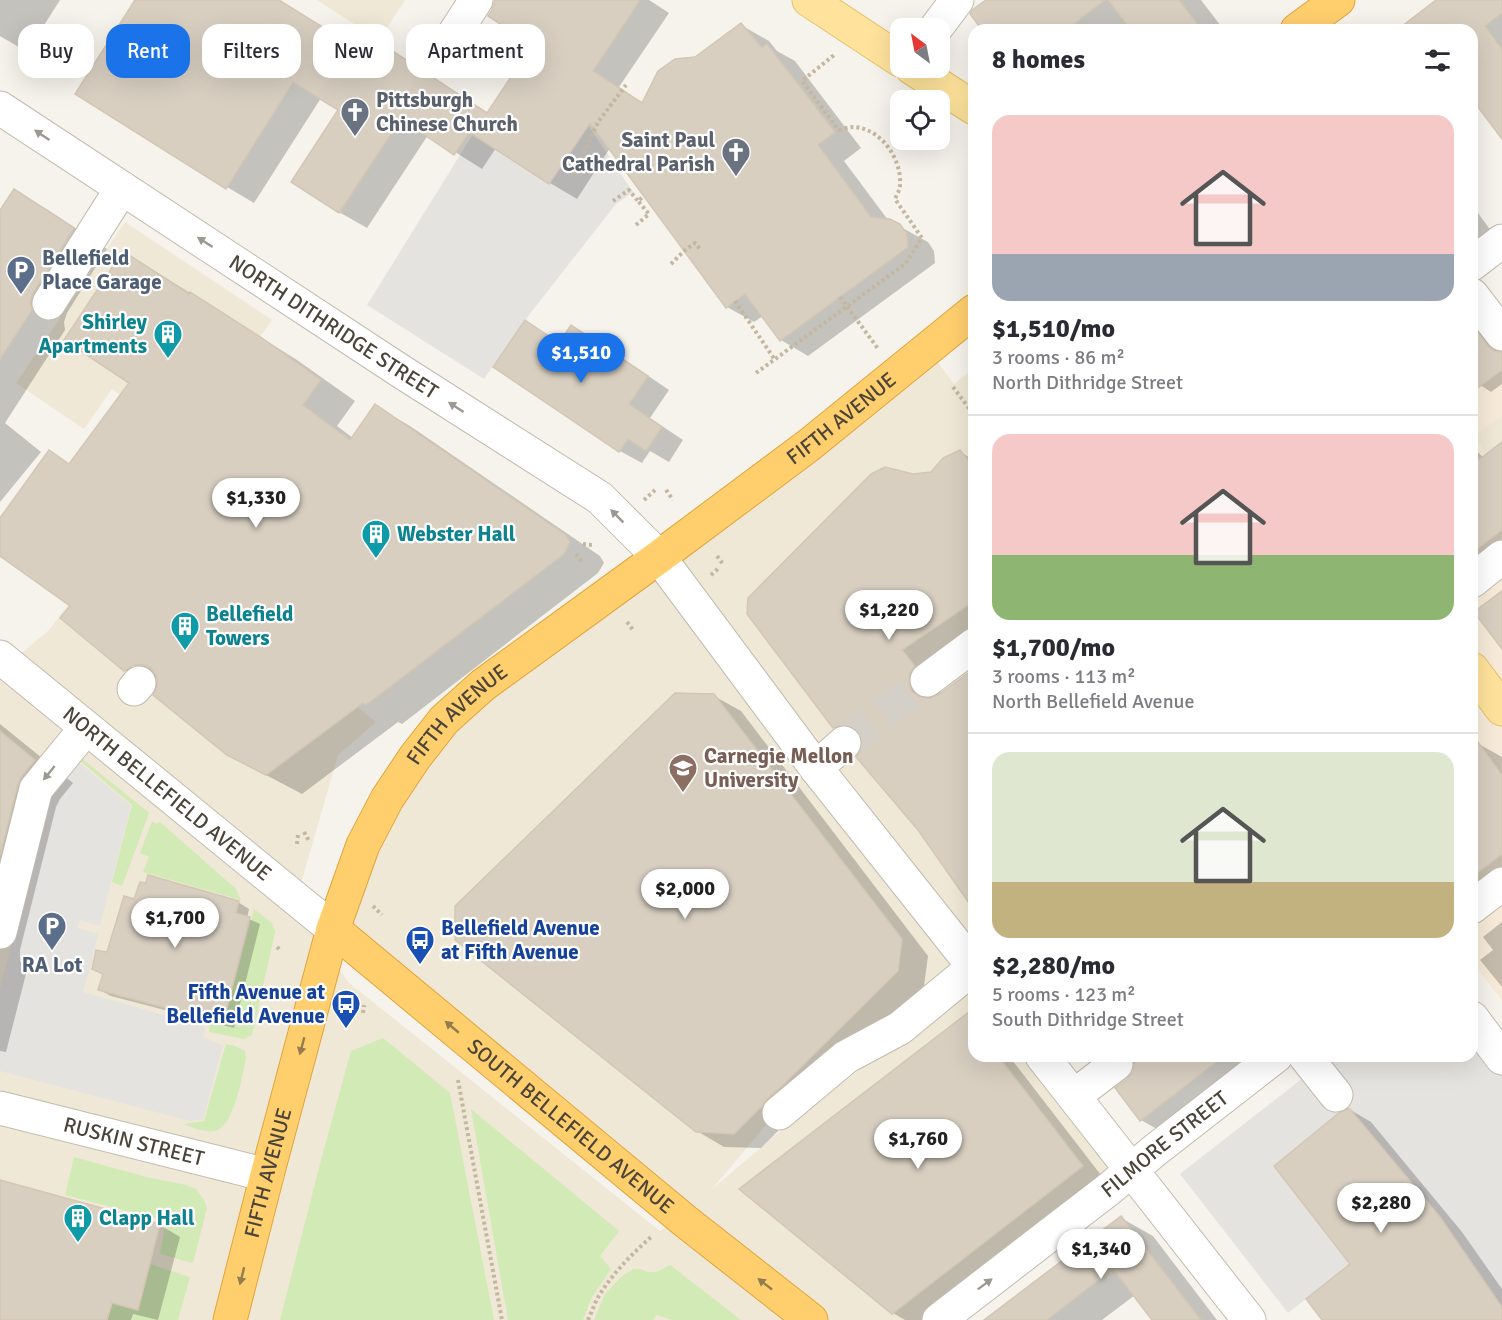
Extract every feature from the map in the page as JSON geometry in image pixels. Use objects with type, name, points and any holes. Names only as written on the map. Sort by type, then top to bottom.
[{"type":"highway","points":[[1305,24],[1338,0]]},
{"type":"highway","name":"FIFTH AVENUE","points":[[230,1320],[333,929],[363,845],[387,799],[415,757],[444,720],[483,685],[809,445],[968,316]]},
{"type":"highway","name":"SOUTH BELLEFIELD AVENUE","points":[[333,929],[685,1221],[811,1320]]},
{"type":"main road","points":[[830,6],[890,52]]},
{"type":"main road","points":[[928,78],[968,104]]},
{"type":"main road","points":[[1478,677],[1502,709]]},
{"type":"street","points":[[461,24],[476,0]]},
{"type":"street","points":[[944,18],[957,0]]},
{"type":"street","name":"NORTH DITHRIDGE STREET","points":[[0,108],[402,372],[600,498],[659,557],[816,768],[968,961]]},
{"type":"street","points":[[49,303],[122,188]]},
{"type":"street","points":[[1478,259],[1502,241]]},
{"type":"street","points":[[1478,303],[1502,334]]},
{"type":"street","points":[[1478,576],[1502,557]]},
{"type":"street","points":[[927,680],[968,649]]},
{"type":"street","name":"NORTH BELLEFIELD AVENUE","points":[[0,657],[333,929]]},
{"type":"street","points":[[0,932],[36,789],[86,728]]},
{"type":"street","points":[[816,768],[844,743]]},
{"type":"street","points":[[1478,902],[1502,884]]},
{"type":"street","points":[[779,1113],[846,1057],[900,1028],[968,971]]},
{"type":"street","points":[[1478,1026],[1502,1058]]},
{"type":"street","points":[[1047,1062],[1249,1320]]},
{"type":"street","name":"FILMORE STREET","points":[[939,1320],[1098,1198],[1154,1150],[1268,1062]]},
{"type":"street","points":[[1310,1062],[1336,1095]]},
{"type":"street","points":[[1074,1096],[1116,1064]]},
{"type":"street","name":"RUSKIN STREET","points":[[0,1108],[267,1175]]},
{"type":"path","points":[[756,373],[905,264],[922,238],[895,199],[900,187],[899,171],[884,141],[863,129],[852,127],[839,130],[800,82],[834,55]]},
{"type":"path","points":[[574,175],[598,122],[626,85]]},
{"type":"path","points":[[612,201],[629,190],[649,214],[636,225]]},
{"type":"path","points":[[638,201],[644,196]]},
{"type":"path","points":[[671,264],[695,243],[700,249]]},
{"type":"path","points":[[840,297],[866,331]]},
{"type":"path","points":[[735,301],[775,360]]},
{"type":"path","points":[[953,387],[968,407]]},
{"type":"path","points":[[643,500],[655,490]]},
{"type":"path","points":[[666,490],[673,500]]},
{"type":"path","points":[[583,544],[592,545]]},
{"type":"path","points":[[576,554],[583,563]]},
{"type":"path","points":[[710,575],[721,566],[717,556]]},
{"type":"path","points":[[627,622],[633,630]]},
{"type":"path","points":[[304,832],[309,840]]},
{"type":"path","points":[[297,844],[298,835]]},
{"type":"path","points":[[373,906],[382,915]]},
{"type":"path","points":[[277,947],[281,951]]},
{"type":"path","points":[[363,1013],[364,1005]]},
{"type":"path","points":[[347,1015],[353,1020]]},
{"type":"path","points":[[458,1080],[502,1320]]},
{"type":"path","points":[[588,1320],[599,1295],[615,1273],[629,1256],[651,1237]]},
{"type":"shaded area","points":[[317,0],[405,0],[389,24],[354,24]]},
{"type":"shaded area","points":[[588,125],[633,192],[616,204],[525,320],[484,379],[367,305],[473,134],[549,184]]},
{"type":"shaded area","points":[[125,222],[272,320],[185,441],[112,389],[84,429],[16,383]]},
{"type":"shaded area","points":[[1478,277],[1502,311],[1502,1000],[1478,970]]},
{"type":"shaded area","points":[[928,349],[954,384],[968,373],[968,971],[772,1118],[712,1189],[784,1128],[968,986],[968,1062],[1034,1062],[1123,1173],[940,1320],[0,1320],[0,671],[49,630],[129,525],[376,722],[338,755],[295,904],[348,982],[660,1231],[680,1218],[333,929],[415,757]]},
{"type":"shaded area","points":[[1502,416],[1502,473],[1478,441],[1478,433]]},
{"type":"shaded area","name":"RA Lot","points":[[77,761],[131,806],[100,926],[80,920],[78,928],[98,934],[83,992],[205,1027],[203,1037],[223,1046],[203,1119],[190,1121],[0,1071],[0,989],[50,793]]},
{"type":"shaded area","points":[[1478,1040],[1502,1072],[1502,1307],[1440,1217],[1348,1106],[1275,1166],[1350,1264],[1288,1313],[1180,1174],[1323,1062],[1478,1062]]},
{"type":"green space","points":[[80,757],[149,813],[122,886],[112,882],[132,805],[78,759]]},
{"type":"green space","points":[[152,821],[157,824],[160,822],[236,889],[241,900],[143,872],[149,857],[140,853]]},
{"type":"green space","points":[[254,909],[272,923],[275,932],[252,1035],[244,1039],[209,1032],[210,1022],[223,1025]]},
{"type":"green space","points":[[383,1038],[450,1093],[494,1320],[280,1320],[351,1051]]},
{"type":"green space","points":[[226,1044],[245,1051],[246,1059],[232,1111],[222,1127],[215,1131],[183,1124],[204,1121]]},
{"type":"green space","points":[[471,1109],[619,1231],[600,1256],[611,1269],[591,1299],[583,1320],[508,1320]]},
{"type":"green space","points":[[74,1157],[196,1189],[207,1208],[193,1263],[160,1254],[166,1221],[65,1195]]},
{"type":"green space","points":[[150,1264],[190,1277],[178,1320],[107,1320],[112,1303],[138,1310]]},
{"type":"green space","points":[[670,1265],[741,1320],[673,1320],[657,1315],[653,1320],[594,1320],[605,1294],[621,1277],[633,1269],[657,1272]]},
{"type":"building","points":[[135,0],[279,0],[317,24],[313,24],[313,78],[394,78],[394,52],[406,60],[406,78],[434,78],[487,113],[510,78],[545,78],[545,24],[500,24],[488,16],[495,0],[640,0],[593,71],[642,103],[658,71],[675,59],[695,57],[741,23],[762,48],[767,44],[835,132],[818,145],[871,217],[890,219],[900,224],[907,234],[908,247],[780,341],[745,294],[726,308],[590,123],[549,184],[469,132],[454,155],[401,119],[339,213],[291,182],[338,110],[293,82],[226,189],[75,94],[85,78],[94,78],[94,64],[106,45],[106,78],[190,78],[190,24],[120,24]]},
{"type":"building","points":[[986,0],[1105,0],[1074,24],[978,24],[970,14]]},
{"type":"building","points":[[1108,0],[1179,0],[1197,24],[1126,24]]},
{"type":"building","points":[[1436,0],[1502,0],[1502,13],[1485,26],[1502,49],[1502,139],[1478,107],[1478,24],[1405,24]]},
{"type":"building","name":"Bellefield Place Garage","points":[[14,189],[74,228],[33,293],[30,302],[32,310],[0,359],[0,210]]},
{"type":"building","points":[[123,251],[262,338],[321,380],[303,405],[350,440],[375,404],[566,535],[570,542],[564,554],[366,705],[363,703],[266,775],[227,755],[153,695],[157,687],[157,677],[151,668],[133,665],[124,671],[60,618],[70,606],[0,556],[0,518],[49,450],[69,464],[129,383],[64,340]]},
{"type":"building","points":[[525,320],[559,343],[571,325],[648,376],[629,404],[662,427],[646,451],[628,439],[619,452],[493,367]]},
{"type":"building","points":[[1478,333],[1494,351],[1502,352],[1502,370],[1478,388]]},
{"type":"building","points":[[1502,442],[1502,530],[1478,548],[1478,460]]},
{"type":"building","points":[[960,450],[968,460],[968,605],[902,650],[915,666],[910,673],[909,683],[912,692],[920,697],[930,698],[938,695],[968,673],[968,901],[918,830],[856,757],[862,748],[862,739],[858,731],[849,725],[833,728],[747,614],[748,598],[871,474],[885,467],[913,474],[931,472],[943,458]]},
{"type":"building","points":[[1502,591],[1502,649],[1478,617],[1478,609]]},
{"type":"building","points":[[675,693],[714,694],[902,939],[898,971],[734,1134],[696,1132],[455,940],[455,906]]},
{"type":"building","points":[[0,731],[35,760],[18,784],[0,855]]},
{"type":"building","points":[[1478,742],[1502,775],[1502,854],[1478,872]]},
{"type":"building","points":[[148,875],[239,901],[236,913],[250,917],[223,1023],[98,990],[103,974],[92,969],[96,950],[107,952],[124,896],[134,899],[140,882],[146,883]]},
{"type":"building","points":[[968,1013],[968,1062],[1003,1062],[1083,1166],[892,1314],[739,1189]]},
{"type":"building","points":[[1135,1062],[1216,1062],[1140,1121],[1115,1088],[1133,1072]]},
{"type":"building","points":[[1349,1108],[1440,1217],[1502,1307],[1502,1320],[1322,1320],[1306,1299],[1350,1264],[1274,1166],[1339,1113]]},
{"type":"building","name":"Clapp Hall","points":[[0,1180],[160,1224],[138,1310],[112,1303],[107,1320],[0,1320]]},
{"type":"building","points":[[1121,1216],[1201,1320],[1152,1320],[1113,1269],[1047,1320],[984,1320]]},
{"type":"tunnel","points":[[844,743],[927,680]]},
{"type":"place","name":"Pittsburgh Chinese Church","points":[[355,138]]},
{"type":"place","name":"Saint Paul Cathedral Parish","points":[[736,178]]},
{"type":"place","name":"Bellefield Place Garage","points":[[21,296]]},
{"type":"place","name":"Shirley Apartments","points":[[168,360]]},
{"type":"place","name":"Webster Hall","points":[[376,560]]},
{"type":"place","name":"Bellefield Towers","points":[[185,652]]},
{"type":"place","name":"Carnegie Mellon University","points":[[683,794]]},
{"type":"place","name":"RA Lot","points":[[52,952]]},
{"type":"place","name":"Bellefield Avenue at Fifth Avenue","points":[[420,966]]},
{"type":"place","name":"Fifth Avenue at Bellefield Avenue","points":[[346,1030]]},
{"type":"place","name":"Clapp Hall","points":[[78,1244]]}]
